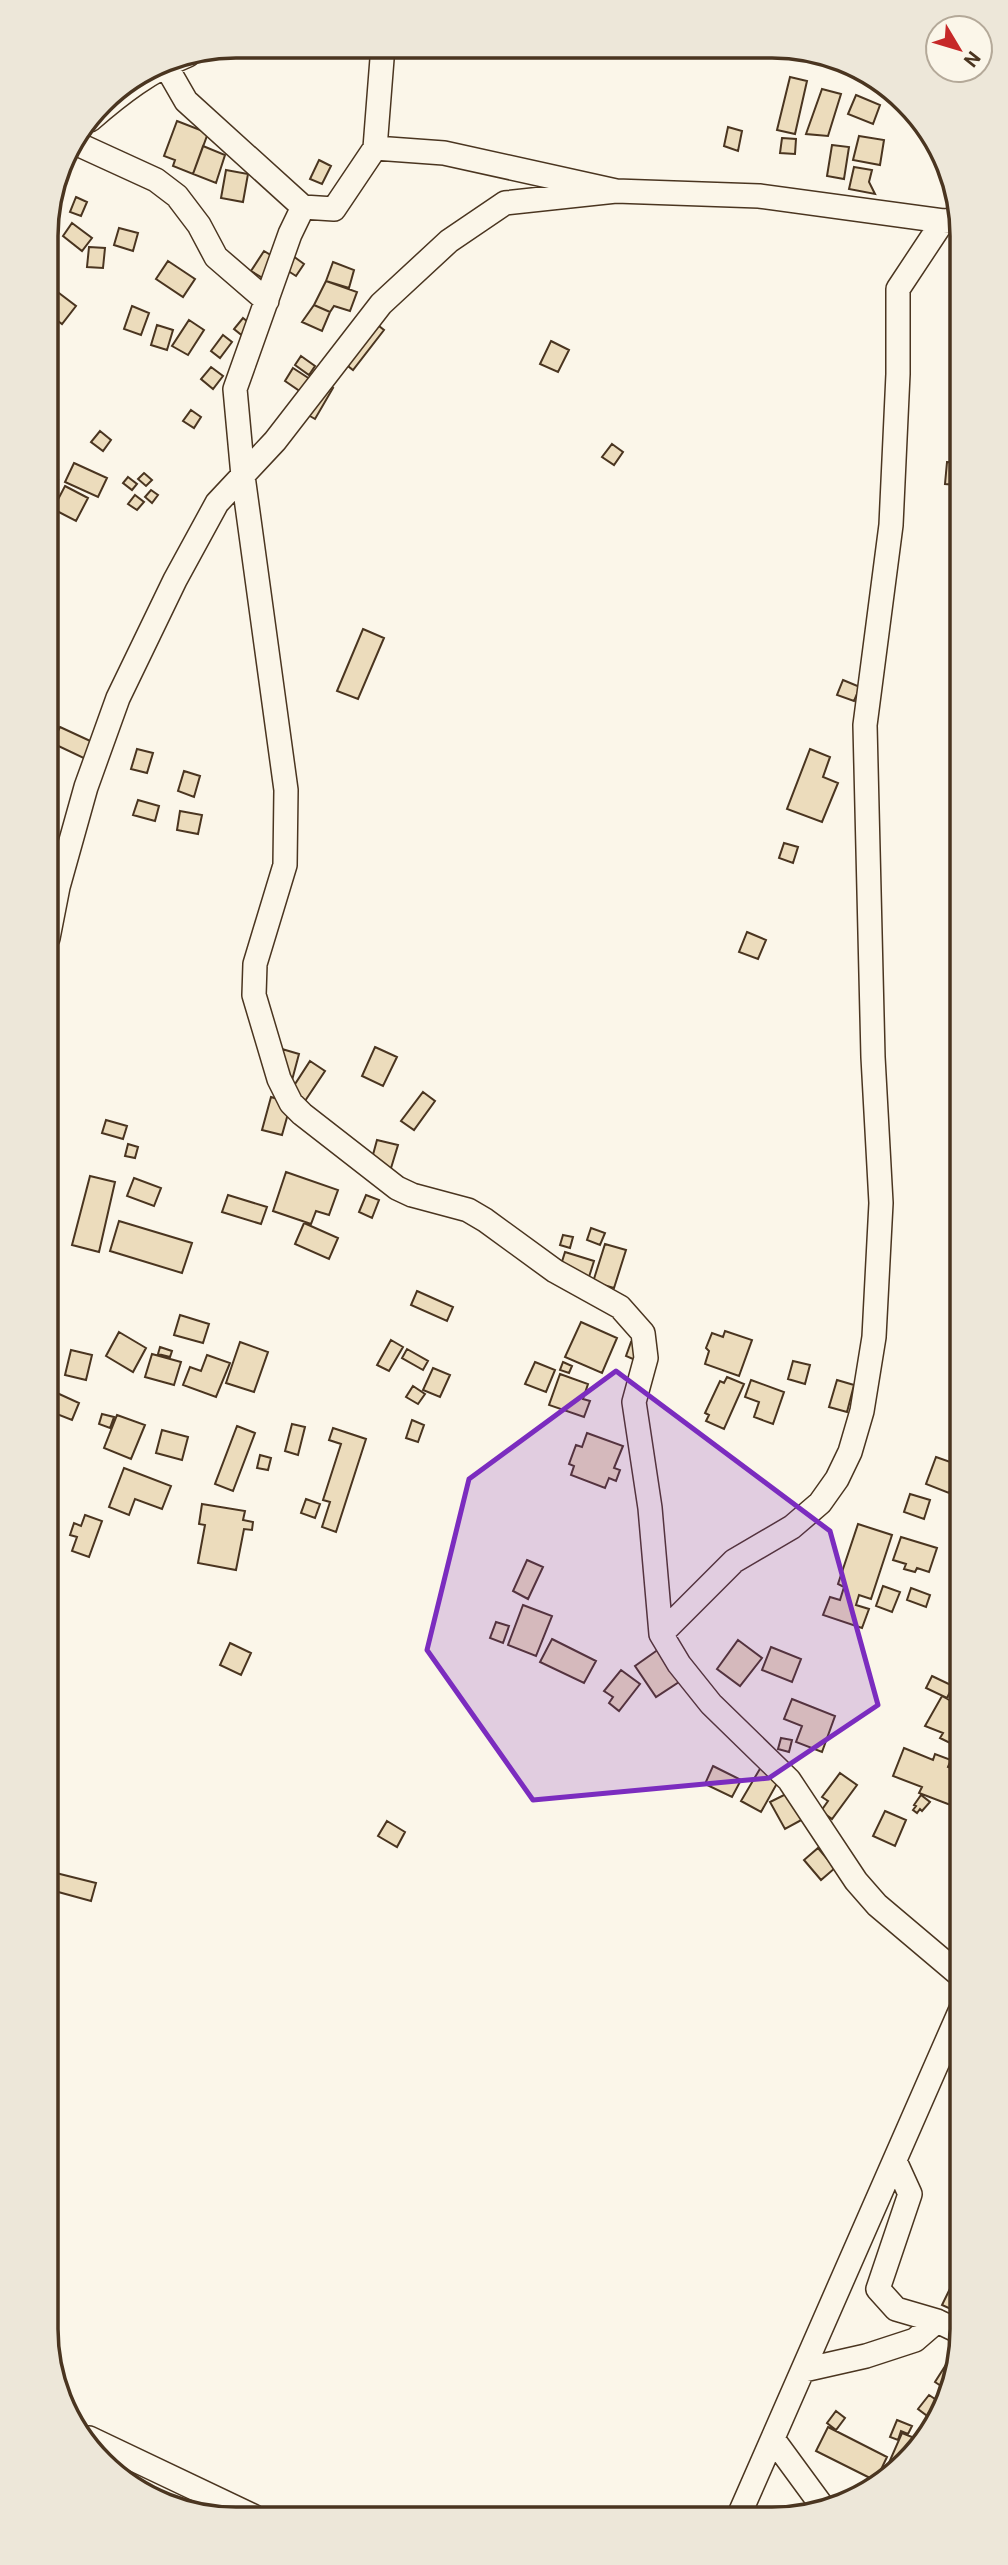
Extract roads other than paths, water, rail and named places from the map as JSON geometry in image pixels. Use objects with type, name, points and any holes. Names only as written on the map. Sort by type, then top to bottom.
[{"type":"street","points":[[169,71],[186,101],[303,208],[334,209],[375,148],[382,58]]},
{"type":"street","points":[[82,146],[156,180],[177,196],[200,225],[216,257],[267,301]]},
{"type":"street","points":[[375,148],[444,153],[616,191]]},
{"type":"street","points":[[58,887],[86,787],[118,698],[175,580],[217,503],[310,398],[381,304],[449,241],[505,203],[616,191],[759,196],[949,220]]},
{"type":"street","points":[[303,208],[290,233],[235,389],[243,476],[286,790],[285,865],[255,964],[254,995],[279,1079],[288,1098],[302,1114],[397,1188],[468,1210],[485,1220],[555,1270],[620,1307],[643,1333],[646,1358],[634,1402],[650,1508],[660,1634],[679,1664],[711,1704],[789,1780],[856,1881],[877,1905],[950,1967]]},
{"type":"street","points":[[660,1634],[734,1561],[792,1527],[820,1503],[837,1479],[850,1452],[862,1411],[874,1337],[881,1203],[873,1057],[865,725],[891,525],[898,374],[898,289],[949,221]]},
{"type":"street","points":[[743,2507],[950,2034]]},
{"type":"street","points":[[895,2161],[910,2194],[878,2289],[896,2309],[937,2320],[950,2327]]},
{"type":"street","points":[[804,2370],[866,2356],[915,2340],[937,2320]]},
{"type":"street","points":[[773,2439],[818,2501]]},
{"type":"street","points":[[100,2443],[234,2507]]}]
